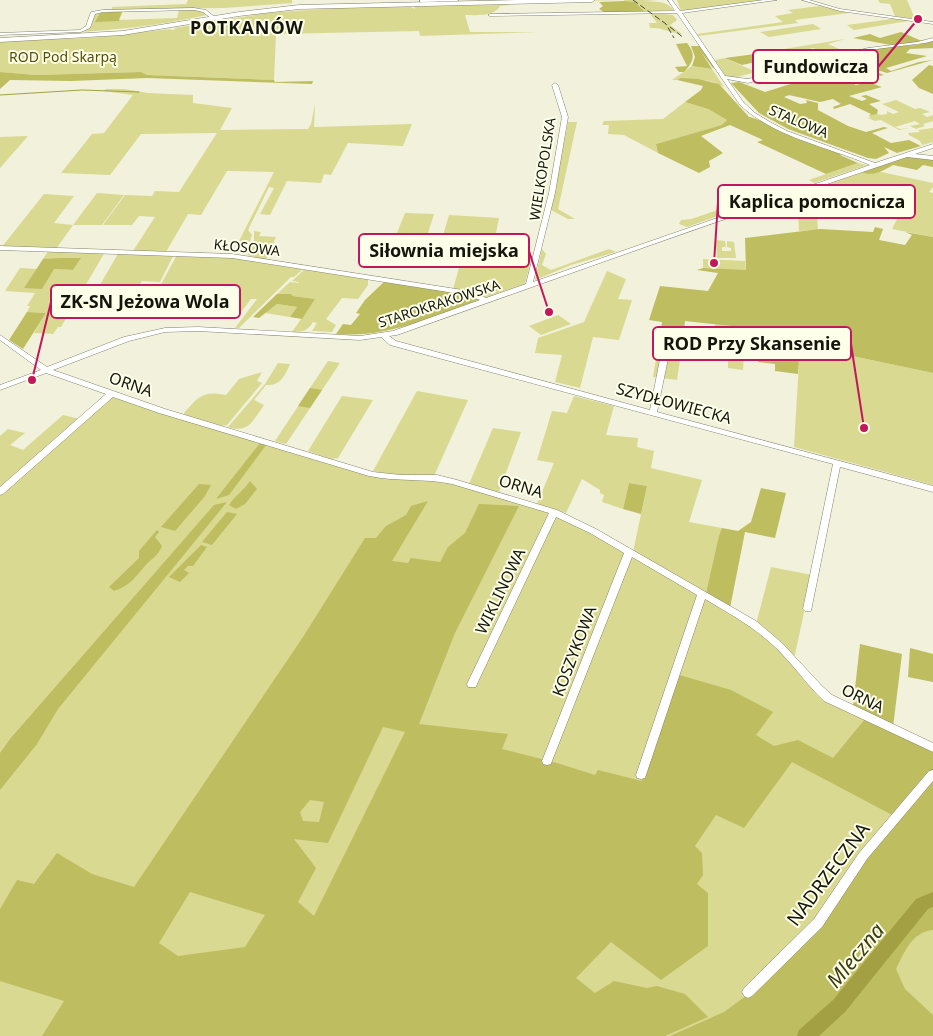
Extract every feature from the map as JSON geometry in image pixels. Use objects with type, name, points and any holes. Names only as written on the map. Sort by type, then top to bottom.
[{"type":"main road","points":[[513,1],[532,0]]},
{"type":"main road","points":[[0,39],[108,35],[260,10],[312,5],[592,0]]},
{"type":"street","points":[[422,1],[457,0]]},
{"type":"street","name":"STALOWA","points":[[670,0],[745,108],[764,121],[874,165]]},
{"type":"street","name":"STALOWA","points":[[674,0],[678,11]]},
{"type":"street","points":[[490,15],[678,11],[774,0]]},
{"type":"street","points":[[804,0],[840,10],[933,23]]},
{"type":"street","points":[[0,34],[81,31],[88,27],[93,14],[101,11],[190,8],[202,10],[213,18]]},
{"type":"street","points":[[724,77],[748,81],[881,46],[915,45],[933,39]]},
{"type":"street","name":"WIELKOPOLSKA","points":[[530,286],[552,193],[565,117],[555,85]]},
{"type":"street","name":"STAROKRAKOWSKA","points":[[0,388],[127,339],[165,330],[198,329],[360,338],[387,335],[933,146]]},
{"type":"street","points":[[904,155],[933,158]]},
{"type":"street","name":"KŁOSOWA","points":[[0,248],[244,257],[470,293],[487,301]]},
{"type":"street","name":"SZYDŁOWIECKA","points":[[387,335],[390,342],[933,489]]},
{"type":"street","name":"ORNA","points":[[0,337],[46,370],[162,411],[372,474],[401,478],[437,478],[554,512],[593,531],[753,623],[780,645],[828,698],[933,748]]},
{"type":"street","points":[[653,413],[666,344]]},
{"type":"street","points":[[0,492],[112,394]]},
{"type":"street","points":[[808,609],[837,462]]},
{"type":"street","name":"WIKLINOWA","points":[[472,684],[554,512]]},
{"type":"street","name":"KOSZYKOWA","points":[[547,761],[628,552]]},
{"type":"street","points":[[641,775],[702,594]]},
{"type":"street","name":"NADRZECZNA","points":[[748,992],[818,923],[863,856],[933,774]]},
{"type":"green space","points":[[188,0],[292,0],[292,3],[294,3],[223,8],[112,9],[112,7],[186,4]]},
{"type":"green space","points":[[594,0],[624,0],[525,2]]},
{"type":"green space","points":[[624,0],[659,0],[644,1],[664,3],[674,10],[645,12],[635,2],[625,2]]},
{"type":"green space","points":[[677,0],[767,0],[685,11],[680,9]]},
{"type":"green space","points":[[878,0],[907,0],[915,19],[895,16],[890,4],[880,3]]},
{"type":"green space","name":"ROD Pod Skarpą","points":[[405,4],[409,5],[374,6],[409,6],[415,9],[414,6],[508,4],[500,6],[489,14],[465,15],[470,32],[540,32],[420,36],[419,31],[276,34],[274,80],[146,75],[141,72],[37,75],[0,72],[0,41],[88,38],[175,30],[174,28],[266,13],[350,7],[296,9],[227,17],[288,9]]},
{"type":"green space","points":[[819,6],[849,13],[795,20],[798,23],[698,36],[697,34],[783,22],[775,16],[793,13],[788,10]]},
{"type":"green space","points":[[179,10],[202,11],[207,15],[133,27],[58,33],[87,30],[91,27],[95,14],[123,11],[119,20],[177,18]]},
{"type":"green space","points":[[654,13],[673,15],[677,20],[670,25],[682,34],[650,28],[649,23],[657,23],[651,15]]},
{"type":"green space","points":[[899,18],[914,20],[854,30],[847,25]]},
{"type":"green space","points":[[813,24],[821,29],[769,37],[760,32]]},
{"type":"green space","points":[[845,39],[828,44],[848,53],[834,57],[813,48],[797,52],[817,61],[808,64],[788,54],[766,59],[755,54],[781,51]]},
{"type":"green space","points":[[725,58],[756,72],[737,77],[741,79],[726,77],[715,60]]},
{"type":"green space","points":[[692,66],[712,69],[724,87],[714,82],[699,79],[672,80]]},
{"type":"green space","points":[[106,89],[193,95],[193,103],[232,108],[220,130],[308,129],[311,124],[315,104],[314,127],[412,124],[403,146],[348,143],[331,175],[324,174],[321,183],[287,181],[270,215],[260,214],[274,188],[269,187],[248,230],[252,235],[249,244],[238,243],[274,172],[227,171],[201,215],[188,214],[166,252],[133,251],[155,217],[139,216],[132,225],[103,225],[125,195],[152,196],[155,191],[179,192],[217,133],[141,134],[110,175],[61,173],[92,134],[104,133],[133,95],[103,91]]},
{"type":"green space","points":[[896,100],[915,109],[920,108],[930,112],[922,114],[927,117],[933,115],[933,121],[923,124],[925,126],[916,129],[910,126],[920,124],[915,121],[895,127],[900,129],[909,128],[899,130],[881,120],[875,121],[868,118],[877,114],[887,114],[887,111],[893,114],[899,112],[882,104]]},
{"type":"green space","points":[[685,102],[708,109],[727,120],[723,125],[656,144],[658,153],[624,135],[608,134],[609,125],[602,125],[604,121],[663,119]]},
{"type":"green space","points":[[568,122],[577,122],[558,209],[575,219],[568,219],[551,210]]},
{"type":"green space","points":[[933,128],[933,142],[922,145],[920,141],[908,133],[920,132],[918,130]]},
{"type":"green space","points":[[28,136],[0,168],[0,137]]},
{"type":"green space","points":[[858,163],[867,165],[814,183],[809,180]]},
{"type":"green space","points":[[860,171],[865,173],[881,172],[933,183],[933,187],[929,192],[933,193],[933,237],[892,229],[901,211],[806,191]]},
{"type":"green space","points":[[97,193],[124,195],[102,225],[73,225]]},
{"type":"green space","points":[[44,194],[74,196],[54,223],[73,225],[56,249],[1,248]]},
{"type":"green space","points":[[745,201],[752,204],[687,227],[679,224],[681,220],[691,219]]},
{"type":"green space","points":[[405,213],[434,214],[423,249],[392,250],[393,247],[377,246],[382,233],[397,233]]},
{"type":"green space","points":[[798,213],[817,216],[818,230],[799,231]]},
{"type":"green space","points":[[449,215],[499,218],[492,253],[532,256],[525,284],[486,298],[479,294],[453,289],[465,247],[440,246]]},
{"type":"green space","points":[[254,231],[261,232],[259,236],[276,237],[266,260],[247,255],[254,243]]},
{"type":"green space","points":[[716,240],[725,241],[726,247],[722,247],[722,251],[731,251],[731,248],[727,247],[727,241],[734,242],[736,258],[717,258]]},
{"type":"green space","points":[[542,249],[546,254],[542,265],[551,270],[609,249],[616,252],[571,265],[535,280]]},
{"type":"green space","points":[[49,250],[105,252],[61,327],[58,327],[53,334],[34,333],[46,313],[27,312],[30,306],[27,306],[35,293],[5,291],[20,268],[37,269],[24,288],[54,269],[73,270],[80,259],[43,259]]},
{"type":"green space","points":[[119,252],[174,254],[160,282],[142,281],[125,310],[105,310],[100,317],[82,316]]},
{"type":"green space","points":[[177,255],[232,257],[305,267],[294,277],[291,277],[239,328],[235,328],[257,299],[251,299],[241,312],[212,310],[222,288],[160,286]]},
{"type":"green space","points":[[703,259],[745,261],[746,271],[703,268]]},
{"type":"green space","points":[[306,268],[368,278],[368,285],[358,299],[342,298],[326,319],[336,325],[332,332],[312,331],[317,323],[313,322],[304,330],[292,332],[315,299],[293,296],[291,294],[277,294],[290,282],[299,283],[292,281]]},
{"type":"green space","points":[[607,271],[626,279],[618,299],[632,300],[619,340],[593,337],[580,388],[555,382],[562,355],[535,353],[538,338],[584,322]]},
{"type":"green space","points":[[277,304],[297,307],[290,317],[265,313]]},
{"type":"green space","points":[[558,315],[571,324],[541,335],[529,326]]},
{"type":"green space","points":[[715,324],[753,332],[760,344],[759,356],[744,355],[743,370],[728,368],[728,361],[712,359]]},
{"type":"green space","points":[[660,336],[683,339],[677,380],[653,377]]},
{"type":"green space","points":[[800,345],[933,373],[933,485],[794,447]]},
{"type":"green space","points":[[328,361],[340,363],[286,444],[275,441]]},
{"type":"green space","points":[[278,363],[290,364],[278,382],[266,385],[254,400],[264,405],[250,424],[241,429],[228,427],[265,384]]},
{"type":"green space","points":[[262,372],[257,381],[262,383],[227,425],[220,426],[185,415],[184,413],[189,407],[202,396],[212,393],[226,395],[239,379]]},
{"type":"green space","points":[[417,391],[468,400],[434,476],[395,475],[373,471]]},
{"type":"green space","points":[[114,396],[371,475],[439,480],[544,510],[590,531],[754,627],[777,646],[819,695],[933,751],[933,1036],[0,1036],[0,436],[8,429],[25,433],[10,445],[23,450],[63,415],[80,419]]},
{"type":"green space","points":[[342,396],[373,400],[338,458],[331,459],[308,451]]},
{"type":"green space","points":[[574,396],[614,406],[606,435],[638,438],[637,447],[654,451],[651,468],[702,480],[689,522],[722,528],[706,593],[633,552],[647,486],[629,483],[623,509],[602,502],[604,495],[600,493],[600,490],[582,479],[566,513],[537,504],[554,463],[537,460],[552,411],[567,413]]},
{"type":"green space","points":[[493,428],[521,432],[499,492],[469,484]]},
{"type":"green space","points":[[771,567],[812,575],[794,659],[756,624]]},
{"type":"shaded area","points":[[599,2],[635,2],[645,12],[604,12],[599,9],[603,6]]},
{"type":"shaded area","points":[[122,11],[120,21],[95,22],[100,13]]},
{"type":"shaded area","points":[[901,32],[924,42],[891,45],[853,38],[870,34],[880,38]]},
{"type":"shaded area","points":[[933,40],[933,48],[910,49],[906,53],[927,56],[886,68],[891,71],[919,62],[933,60],[887,73],[871,68],[829,81],[872,70],[884,75],[870,78],[862,75],[857,77],[863,78],[850,82],[856,85],[868,82],[882,87],[849,96],[862,101],[867,99],[861,96],[866,95],[881,101],[869,104],[878,110],[877,114],[869,116],[871,114],[850,104],[834,109],[833,107],[841,104],[833,99],[820,102],[789,95],[784,97],[800,104],[807,103],[806,100],[818,103],[818,110],[848,126],[866,132],[884,127],[888,128],[872,133],[891,143],[909,140],[921,146],[897,153],[884,147],[889,153],[876,159],[868,158],[788,129],[759,113],[731,83],[739,82],[765,92],[854,64],[840,58],[881,47],[917,45]]},
{"type":"shaded area","points":[[687,43],[692,51],[693,58],[684,72],[679,72],[675,67],[687,66],[676,44]]},
{"type":"shaded area","points":[[691,46],[701,46],[715,68],[713,68],[701,52],[712,69],[692,66],[695,57]]},
{"type":"shaded area","points":[[755,54],[766,59],[778,56],[799,66],[771,73],[751,63],[742,65],[725,58]]},
{"type":"shaded area","points":[[929,65],[933,66],[933,94],[919,88],[912,80]]},
{"type":"shaded area","points":[[0,72],[37,75],[141,72],[147,75],[274,80],[275,82],[313,81],[312,84],[147,78],[71,81],[10,80],[0,89]]},
{"type":"shaded area","points":[[681,78],[699,79],[719,84],[749,117],[808,140],[858,163],[826,174],[757,142],[763,140],[730,125],[701,136],[723,153],[709,161],[710,167],[699,173],[658,153],[656,144],[722,125],[727,120],[708,109],[685,102],[701,90],[703,86],[677,80]]},
{"type":"shaded area","points":[[906,156],[933,159],[933,167],[923,165],[917,170],[893,165],[874,174],[861,172]]},
{"type":"shaded area","points":[[875,227],[883,229],[879,240],[905,245],[912,235],[905,232],[933,237],[933,373],[800,345],[798,374],[775,371],[775,364],[758,362],[760,344],[752,343],[753,332],[731,326],[685,321],[683,339],[660,336],[662,322],[649,320],[660,286],[708,291],[718,273],[697,270],[703,268],[746,270],[745,238],[820,229],[873,232]]},
{"type":"shaded area","points":[[81,258],[73,270],[54,269],[42,289],[24,288],[43,259]]},
{"type":"shaded area","points":[[385,281],[474,295],[481,299],[410,325],[374,333],[336,334],[343,324],[351,325],[360,314],[356,313],[365,300]]},
{"type":"shaded area","points":[[277,294],[291,294],[293,296],[315,299],[302,319],[290,317],[297,307],[277,304],[259,318],[253,317]]},
{"type":"shaded area","points":[[27,312],[46,313],[23,349],[9,340]]},
{"type":"shaded area","points":[[310,388],[322,390],[310,408],[298,406]]},
{"type":"shaded area","points":[[260,443],[267,444],[229,495],[216,499]]},
{"type":"shaded area","points":[[250,481],[257,489],[245,504],[236,509],[229,505],[245,488]]},
{"type":"shaded area","points":[[629,483],[647,486],[641,514],[623,509]]},
{"type":"shaded area","points":[[199,484],[211,485],[205,496],[175,531],[161,527]]},
{"type":"shaded area","points":[[761,488],[786,493],[775,538],[745,532],[730,608],[706,593],[719,536],[722,528],[738,531],[751,522]]},
{"type":"shaded area","points":[[428,501],[392,561],[408,563],[411,558],[440,562],[448,547],[465,533],[479,504],[519,506],[455,633],[419,724],[508,734],[502,749],[595,775],[598,770],[642,781],[676,674],[731,690],[773,712],[756,735],[774,746],[798,740],[833,758],[865,719],[933,751],[933,772],[894,816],[792,762],[744,828],[716,815],[695,846],[702,853],[703,875],[697,884],[708,893],[708,946],[661,980],[611,942],[576,978],[595,993],[614,981],[647,988],[657,986],[685,994],[708,1017],[665,1036],[42,1036],[64,1001],[0,981],[0,909],[17,880],[34,884],[57,853],[92,874],[134,887],[303,637],[365,538],[376,538],[386,526],[406,515],[411,506]],"holes":[[[383,727],[405,732],[314,916],[298,902],[316,868],[294,839],[328,843]],[[310,800],[324,802],[319,822],[303,821],[300,812]],[[190,892],[265,915],[245,947],[178,956],[159,943]]]},
{"type":"shaded area","points":[[227,502],[58,709],[37,744],[0,790],[0,753],[10,739],[214,505]]},
{"type":"shaded area","points":[[227,512],[237,514],[212,545],[202,542]]},
{"type":"shaded area","points":[[157,530],[159,532],[155,537],[162,546],[158,553],[131,582],[114,591],[109,587],[139,558],[139,551]]},
{"type":"shaded area","points":[[201,545],[207,547],[193,566],[188,566],[184,570],[189,573],[180,582],[169,577]]},
{"type":"shaded area","points":[[860,644],[902,654],[893,727],[853,706]]},
{"type":"shaded area","points":[[910,648],[933,654],[933,682],[908,677]]},
{"type":"shaded area","points":[[933,779],[933,930],[914,938],[896,969],[905,989],[933,1015],[933,1036],[670,1036],[724,1012],[750,993]]},
{"type":"waterway","points":[[0,95],[82,90],[139,92]]},
{"type":"waterway","name":"Mleczna","points":[[806,1036],[839,1006],[922,904],[933,899]]},
{"type":"railway","points":[[633,0],[666,24],[674,38]]},
{"type":"railway","points":[[670,27],[684,38]]},
{"type":"place","name":"Fundowicza","points":[[918,19]]},
{"type":"place","name":"Kaplica pomocnicza","points":[[714,263]]},
{"type":"place","name":"Siłownia miejska","points":[[549,312]]},
{"type":"place","name":"ZK-SN Jeżowa Wola","points":[[32,380]]},
{"type":"place","name":"ROD Przy Skansenie","points":[[864,428]]},
{"type":"district","name":"POTKANÓW","points":[[247,27]]}]
